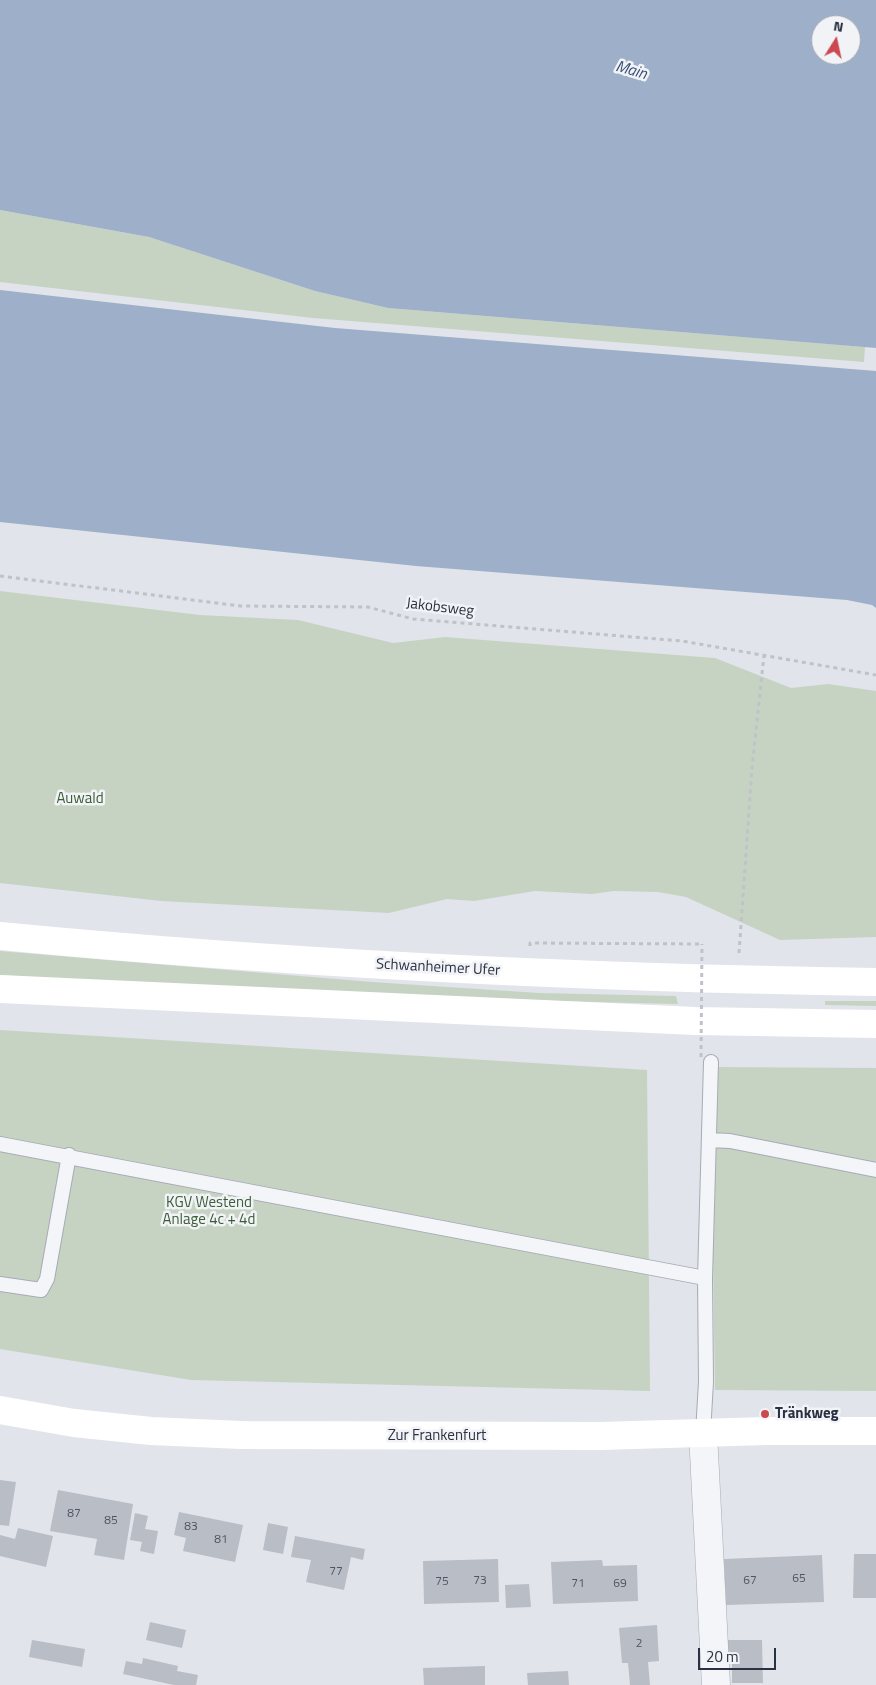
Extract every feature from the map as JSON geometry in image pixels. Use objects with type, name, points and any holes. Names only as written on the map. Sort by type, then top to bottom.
[{"type":"main road","name":"Schwanheimer Ufer","points":[[0,936],[162,952],[484,971],[696,980],[876,982]]},
{"type":"main road","points":[[0,989],[695,1021],[876,1024]]},
{"type":"main road","name":"Zur Frankenfurt","points":[[0,1410],[74,1423],[152,1431],[241,1435],[601,1436],[766,1431],[876,1431]]},
{"type":"street","points":[[703,1434],[716,1685]]},
{"type":"lane","points":[[703,1434],[706,1382],[705,1278],[709,1140],[706,1059]]},
{"type":"lane","points":[[709,1140],[730,1141],[876,1170]]},
{"type":"lane","points":[[0,1144],[69,1155],[705,1278]]},
{"type":"lane","points":[[0,1284],[41,1290],[47,1279],[69,1155]]},
{"type":"path","name":"Jakobsweg","points":[[0,576],[241,606],[368,607],[413,618],[682,641],[876,675]]},
{"type":"path","points":[[739,957],[752,768],[764,655]]},
{"type":"path","points":[[530,942],[702,944],[706,1059]]},
{"type":"path","points":[[699,956],[709,956]]},
{"type":"green space","points":[[0,210],[149,237],[315,291],[388,308],[865,347],[864,362],[313,318],[0,282]]},
{"type":"green space","name":"Auwald","points":[[0,591],[200,615],[298,620],[393,643],[445,637],[715,658],[791,688],[828,684],[876,691],[876,937],[780,940],[686,897],[658,892],[614,891],[592,894],[535,891],[474,901],[447,899],[389,913],[161,901],[0,883]]},
{"type":"green space","points":[[0,951],[372,982],[539,993],[676,996],[678,1004],[339,993],[0,975]]},
{"type":"green space","points":[[825,1001],[876,1001],[876,1006],[825,1005]]},
{"type":"green space","name":"KGV Westend Anlage 4c + 4d","points":[[0,1030],[647,1070],[650,1391],[191,1380],[0,1349]]},
{"type":"green space","points":[[710,1067],[876,1068],[876,1391],[715,1390]]},
{"type":"water","name":"Main","points":[[0,0],[876,0],[876,348],[388,308],[315,291],[149,237],[0,210]]},
{"type":"water","points":[[0,290],[335,328],[876,371],[876,608],[872,605],[847,600],[416,566],[0,522]]},
{"type":"building","points":[[0,1480],[16,1482],[9,1526],[0,1525]]},
{"type":"building","points":[[58,1490],[133,1504],[124,1560],[94,1555],[97,1539],[50,1531]]},
{"type":"building","points":[[179,1512],[243,1525],[235,1562],[183,1551],[186,1538],[174,1535]]},
{"type":"building","points":[[135,1513],[148,1516],[145,1529],[158,1531],[154,1554],[140,1551],[142,1542],[130,1540]]},
{"type":"building","points":[[268,1523],[288,1527],[283,1554],[263,1550]]},
{"type":"building","points":[[18,1528],[53,1536],[46,1567],[0,1556],[0,1535],[15,1539]]},
{"type":"building","points":[[295,1536],[365,1549],[363,1560],[351,1557],[344,1590],[306,1582],[311,1560],[291,1557]]},
{"type":"building","points":[[854,1554],[876,1554],[876,1598],[853,1598]]},
{"type":"building","points":[[822,1555],[824,1602],[726,1605],[724,1559]]},
{"type":"building","points":[[498,1559],[499,1602],[424,1604],[423,1561]]},
{"type":"building","points":[[602,1560],[603,1566],[637,1565],[638,1601],[553,1604],[551,1562]]},
{"type":"building","points":[[529,1584],[531,1607],[506,1608],[505,1585]]},
{"type":"building","points":[[150,1622],[186,1630],[182,1648],[146,1640]]},
{"type":"building","points":[[657,1625],[659,1661],[648,1662],[650,1685],[630,1685],[628,1663],[622,1663],[619,1628]]},
{"type":"building","points":[[32,1640],[85,1649],[82,1667],[29,1657]]},
{"type":"building","points":[[725,1640],[762,1640],[763,1683],[732,1683],[732,1662],[726,1663]]},
{"type":"building","points":[[143,1658],[178,1666],[177,1671],[198,1675],[196,1685],[174,1685],[123,1674],[126,1661],[142,1664]]},
{"type":"building","points":[[485,1666],[485,1685],[424,1685],[423,1668]]},
{"type":"building","points":[[568,1671],[569,1685],[528,1685],[527,1673]]},
{"type":"place","name":"Tränkweg","points":[[765,1414]]}]
